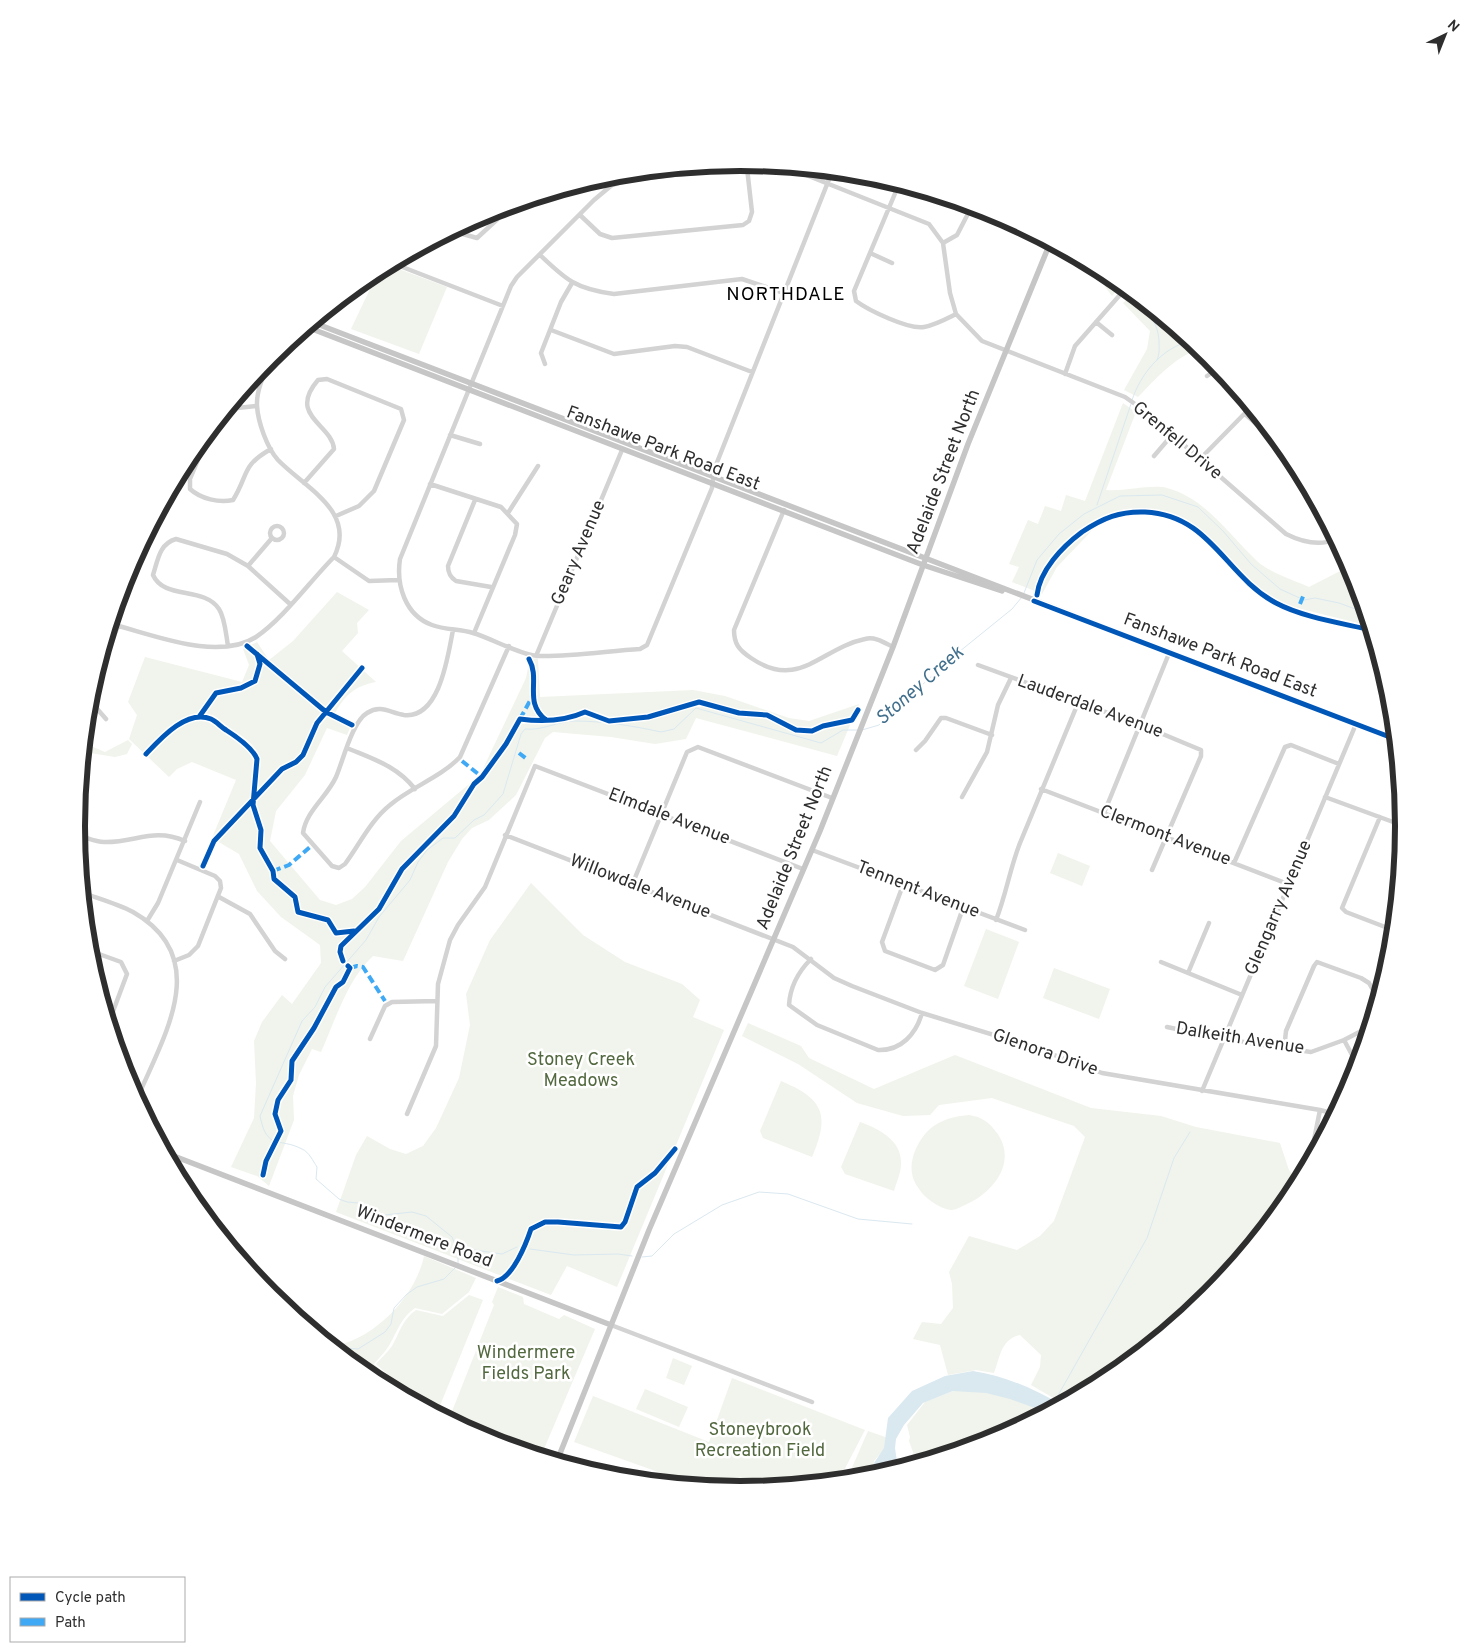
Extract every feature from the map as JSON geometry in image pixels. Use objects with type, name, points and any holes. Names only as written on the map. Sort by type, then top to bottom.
[{"type":"main road","name":"Adelaide Street North","points":[[559,1456],[649,1230],[812,850],[894,647],[968,444],[1048,248]]},
{"type":"main road","name":"Fanshawe Park Road East","points":[[319,325],[622,450],[784,510],[923,566],[991,589],[1011,593]]},
{"type":"main road","name":"Fanshawe Park Road East","points":[[313,329],[713,476],[926,558],[1011,593],[1170,651],[1388,736]]},
{"type":"main road","name":"Windermere Road","points":[[175,1156],[611,1325]]},
{"type":"street","points":[[666,176],[720,171]]},
{"type":"street","points":[[580,215],[600,234],[612,238],[743,224],[749,222],[752,212],[747,171]]},
{"type":"street","points":[[804,174],[889,207],[929,224],[943,243],[950,293],[956,314],[934,325],[914,327],[865,308],[856,301],[854,291],[889,207],[896,190]]},
{"type":"street","points":[[617,183],[612,185],[517,277],[503,306],[400,559],[398,580],[409,607],[418,616],[431,625],[474,633],[536,656],[640,649],[647,644],[712,483],[752,372],[830,178]]},
{"type":"street","points":[[943,243],[957,235],[969,213]]},
{"type":"street","points":[[462,234],[477,238],[500,217]]},
{"type":"street","points":[[870,253],[892,263]]},
{"type":"street","points":[[540,255],[566,280],[589,289],[614,294],[742,279],[784,293]]},
{"type":"street","points":[[401,266],[503,306]]},
{"type":"street","points":[[545,364],[541,353],[560,302],[572,283]]},
{"type":"street","points":[[1065,374],[1075,346],[1121,293]]},
{"type":"street","name":"Grenfell Drive","points":[[956,314],[982,341],[1124,397],[1136,404],[1286,534],[1308,543],[1329,541]]},
{"type":"street","points":[[1096,322],[1112,335]]},
{"type":"street","points":[[551,330],[614,354],[675,346],[687,347],[752,372]]},
{"type":"street","points":[[1207,376],[1212,372]]},
{"type":"street","points":[[110,646],[118,626],[200,646],[228,646],[255,638],[266,630],[334,557],[340,545],[340,534],[336,516],[279,460],[271,449],[257,406],[262,378]]},
{"type":"street","points":[[304,484],[334,449],[330,437],[313,420],[309,411],[308,400],[318,380],[327,379],[401,409],[404,420],[374,491],[359,506],[336,516]]},
{"type":"street","points":[[236,408],[257,406]]},
{"type":"street","points":[[1200,459],[1247,412]]},
{"type":"street","points":[[1245,414],[1260,427]]},
{"type":"street","points":[[450,435],[480,444]]},
{"type":"street","points":[[1154,456],[1172,436]]},
{"type":"street","points":[[200,455],[190,479],[190,489],[198,496],[225,502],[233,500],[247,469],[254,459],[271,449]]},
{"type":"street","name":"Geary Avenue","points":[[536,656],[622,450]]},
{"type":"street","points":[[508,513],[538,466]]},
{"type":"street","points":[[430,484],[475,500],[485,500],[501,507],[517,524],[474,633]]},
{"type":"street","points":[[475,500],[448,566],[448,572],[456,581],[491,587]]},
{"type":"street","points":[[784,510],[734,630],[734,641],[740,650],[755,661],[775,668],[794,670],[809,666],[825,655],[866,638],[876,639],[894,647]]},
{"type":"street","points":[[248,566],[272,538]]},
{"type":"street","points":[[228,646],[220,610],[214,602],[204,597],[161,586],[153,575],[162,547],[167,542],[176,539],[228,554],[248,566],[290,604]]},
{"type":"street","points":[[334,557],[369,581],[398,580]]},
{"type":"street","points":[[453,630],[447,664],[426,707],[415,714],[404,715],[378,708],[366,713],[355,730],[331,787],[308,817],[303,833],[332,866],[338,868],[346,864],[380,814],[391,804],[448,767],[460,757],[508,646]]},
{"type":"street","points":[[1104,812],[1170,651]]},
{"type":"street","name":"Lauderdale Avenue","points":[[978,665],[1141,725],[1201,750],[1201,756],[1166,836]]},
{"type":"street","points":[[962,798],[980,768],[992,736],[998,705],[1010,678]]},
{"type":"street","points":[[996,920],[1003,903],[1012,864],[1041,789],[1078,703]]},
{"type":"street","points":[[96,708],[106,719]]},
{"type":"street","points":[[916,750],[925,741],[940,718],[946,718],[992,736]]},
{"type":"street","name":"Glengarry Avenue","points":[[1202,1091],[1356,724]]},
{"type":"street","points":[[1234,863],[1285,747],[1291,745],[1339,764]]},
{"type":"street","points":[[632,885],[687,752],[691,748],[698,747],[832,798]]},
{"type":"street","points":[[347,748],[395,768],[405,776],[415,789]]},
{"type":"street","name":"Elmdale Avenue","points":[[505,835],[535,766],[803,869]]},
{"type":"street","name":"Clermont Avenue","points":[[1041,789],[1288,884]]},
{"type":"street","points":[[1325,797],[1395,823]]},
{"type":"street","points":[[147,922],[158,903],[177,860],[200,802]]},
{"type":"street","points":[[1380,817],[1342,908],[1346,912],[1386,927]]},
{"type":"street","points":[[85,837],[102,842],[126,841],[158,834],[185,841]]},
{"type":"street","points":[[407,1114],[436,1046],[438,984],[454,932],[480,897],[505,835]]},
{"type":"street","name":"Willowdale Avenue","points":[[505,835],[773,940]]},
{"type":"street","points":[[1152,870],[1166,836]]},
{"type":"street","name":"Tennent Avenue","points":[[812,850],[1025,930]]},
{"type":"street","points":[[174,961],[189,955],[198,946],[219,897],[220,881],[215,876],[177,860]]},
{"type":"street","points":[[903,885],[882,942],[882,947],[885,951],[935,970],[943,965],[963,908]]},
{"type":"street","points":[[89,895],[117,905],[147,922],[165,941],[174,961],[178,980],[176,1005],[141,1090]]},
{"type":"street","points":[[219,897],[246,910],[276,951],[285,959]]},
{"type":"street","points":[[1188,973],[1209,924]]},
{"type":"street","name":"Glenora Drive","points":[[773,940],[793,948],[811,959],[840,981],[922,1013],[1030,1046],[1102,1073],[1329,1112]]},
{"type":"street","points":[[98,954],[121,962],[128,974],[112,1013]]},
{"type":"street","points":[[811,959],[800,971],[790,995],[790,1005],[817,1025],[878,1050],[888,1050],[898,1046],[910,1036],[918,1027],[922,1013]]},
{"type":"street","points":[[1161,962],[1242,996]]},
{"type":"street","points":[[1284,1049],[1292,1016],[1314,966],[1318,962],[1361,978],[1369,984],[1374,992]]},
{"type":"street","points":[[370,1039],[385,1006],[392,1002],[437,1001]]},
{"type":"street","name":"Dalkeith Avenue","points":[[1167,1027],[1224,1039],[1311,1052],[1344,1040],[1362,1031]]},
{"type":"street","points":[[1344,1040],[1353,1056]]},
{"type":"street","points":[[1312,1144],[1320,1110]]},
{"type":"street","name":"Windermere Road","points":[[611,1325],[812,1402]]},
{"type":"green space","points":[[397,268],[447,287],[419,354],[351,329],[373,283]]},
{"type":"green space","points":[[1102,280],[1117,290],[1112,296]]},
{"type":"green space","points":[[1128,298],[1139,306],[1192,353],[1174,363],[1138,397],[1124,390],[1147,349],[1150,331],[1123,303]]},
{"type":"green space","points":[[1123,403],[1136,412],[1106,490],[1161,487],[1181,493],[1206,509],[1263,566],[1309,587],[1343,570],[1363,624],[1285,605],[1257,587],[1205,539],[1167,517],[1139,512],[1102,520],[1057,567],[1042,594],[1012,582],[1019,567],[1009,564],[1028,520],[1038,524],[1045,506],[1061,511],[1066,495],[1085,501]]},
{"type":"green space","points":[[337,592],[369,610],[357,623],[358,633],[342,651],[376,682],[356,689],[342,702],[334,715],[352,723],[347,735],[327,728],[305,775],[276,811],[270,841],[320,900],[336,905],[352,899],[365,887],[401,841],[480,775],[526,678],[530,658],[538,659],[540,697],[693,690],[725,696],[789,718],[809,721],[859,704],[837,756],[696,718],[686,739],[655,744],[611,737],[553,732],[545,738],[516,795],[489,820],[472,828],[462,839],[448,862],[403,961],[373,956],[356,977],[342,1001],[321,1052],[312,1049],[299,1075],[293,1096],[294,1120],[269,1186],[257,1176],[231,1167],[254,1118],[256,1083],[254,1041],[262,1022],[282,995],[292,1004],[321,963],[320,945],[281,917],[257,891],[239,854],[217,841],[205,863],[202,862],[236,780],[192,762],[177,769],[169,777],[129,739],[137,715],[128,702],[145,657],[242,682],[249,665],[243,649],[257,642],[269,660],[293,641]]},
{"type":"green space","points":[[128,740],[132,744],[127,754],[115,757],[90,753],[90,746],[105,752]]},
{"type":"green space","points":[[1058,853],[1090,866],[1082,886],[1050,873]]},
{"type":"green space","name":"Stoney Creek Meadows","points":[[531,883],[583,935],[625,962],[682,984],[700,1000],[693,1017],[724,1030],[617,1287],[567,1266],[551,1295],[336,1212],[356,1155],[367,1136],[390,1149],[406,1154],[423,1146],[436,1128],[459,1078],[470,1025],[466,994],[490,940]]},
{"type":"green space","points":[[986,929],[1019,942],[998,999],[964,986]]},
{"type":"green space","points":[[1054,968],[1110,989],[1099,1019],[1043,998]]},
{"type":"green space","points":[[748,1023],[801,1046],[809,1058],[874,1089],[955,1055],[1091,1108],[1161,1116],[1196,1127],[1280,1143],[1289,1170],[1294,1176],[1260,1225],[1203,1289],[1139,1346],[1104,1371],[1067,1393],[1055,1399],[1031,1385],[1040,1367],[1041,1355],[1020,1335],[1009,1340],[1005,1345],[994,1373],[976,1370],[948,1375],[940,1345],[913,1339],[922,1322],[941,1324],[953,1308],[952,1284],[949,1272],[969,1236],[1017,1250],[1040,1236],[1054,1221],[1085,1137],[1074,1126],[992,1098],[939,1105],[930,1115],[903,1116],[857,1103],[798,1064],[742,1036]]},
{"type":"green space","points":[[781,1081],[807,1095],[819,1110],[821,1130],[812,1157],[763,1138],[760,1131]]},
{"type":"green space","points":[[969,1115],[985,1121],[997,1133],[1003,1144],[1004,1164],[995,1183],[987,1191],[969,1203],[951,1210],[931,1201],[918,1188],[913,1176],[913,1159],[918,1145],[931,1128],[948,1119]]},
{"type":"green space","points":[[860,1122],[882,1132],[898,1148],[901,1167],[894,1191],[845,1174],[841,1167]]},
{"type":"green space","points":[[424,1256],[476,1278],[469,1292],[442,1314],[415,1308],[407,1315],[388,1348],[374,1364],[393,1381],[339,1344],[363,1335],[377,1326],[402,1301],[419,1271]]},
{"type":"green space","name":"Windermere Fields Park","points":[[498,1287],[523,1297],[524,1304],[559,1319],[564,1315],[595,1329],[543,1451],[489,1431],[451,1414],[494,1305],[492,1302]]},
{"type":"green space","points":[[469,1295],[483,1300],[439,1407],[399,1385],[376,1364],[392,1346],[404,1322],[416,1310],[443,1316]]},
{"type":"green space","points":[[673,1358],[692,1366],[684,1385],[666,1378]]},
{"type":"green space","name":"Stoneybrook Recreation Field","points":[[732,1378],[865,1430],[843,1472],[783,1480],[740,1481],[686,1479],[661,1473],[574,1442],[593,1396],[709,1442]]},
{"type":"green space","points":[[645,1389],[688,1407],[679,1427],[636,1409]]},
{"type":"green space","points":[[956,1390],[967,1390],[990,1392],[1012,1398],[1037,1409],[991,1431],[915,1457],[909,1441],[907,1425],[925,1402]]},
{"type":"green space","points":[[868,1431],[888,1438],[886,1447],[874,1461],[874,1467],[851,1471]]},
{"type":"green space","points":[[637,1470],[662,1476],[633,1471]]},
{"type":"shaded area","points":[[973,1371],[996,1376],[1018,1383],[1053,1400],[1036,1409],[1010,1399],[986,1393],[953,1391],[923,1403],[904,1425],[896,1439],[897,1462],[873,1467],[884,1448],[888,1418],[912,1391],[945,1376]]},
{"type":"waterway","points":[[1150,316],[1158,332],[1159,353],[1157,360]]},
{"type":"waterway","points":[[1132,400],[1141,380],[1154,363],[1170,349],[1182,343]]},
{"type":"waterway","points":[[1097,505],[1131,404]]},
{"type":"waterway","name":"Stoney Creek","points":[[1024,593],[1037,560],[1059,534],[1084,514],[1120,496],[1162,495],[1198,507],[1223,531],[1251,564],[1280,589],[1304,600],[1315,598],[1339,603],[1358,610]]},
{"type":"waterway","name":"Stoney Creek","points":[[862,730],[879,725],[949,660],[1012,609],[1022,597]]},
{"type":"waterway","name":"Stoney Creek","points":[[458,1264],[458,1252],[452,1237],[426,1216],[412,1212],[375,1216],[358,1203],[339,1199],[316,1179],[317,1167],[307,1152],[270,1139],[266,1134],[260,1116],[302,1021],[315,1007],[325,987],[366,940],[379,917],[410,880],[418,862],[427,850],[443,838],[455,838],[474,820],[484,815],[503,794],[521,734],[525,729],[538,729],[569,721],[586,721],[618,724],[661,732],[674,729],[696,708],[821,743],[843,730],[858,730]]},
{"type":"waterway","points":[[1056,1399],[1147,1238],[1174,1158],[1190,1132]]},
{"type":"waterway","points":[[642,1257],[652,1256],[674,1234],[722,1205],[759,1192],[788,1194],[858,1219],[912,1224]]},
{"type":"waterway","points":[[459,1252],[468,1249],[502,1254],[517,1247]]},
{"type":"waterway","points":[[530,1249],[574,1255],[618,1254],[632,1256]]},
{"type":"waterway","name":"Stoney Creek","points":[[344,1348],[358,1349],[385,1332],[391,1324],[394,1308],[407,1294],[417,1287],[444,1279],[456,1267]]},
{"type":"marked path","points":[[1300,604],[1304,594]]},
{"type":"marked path","points":[[520,719],[532,697]]},
{"type":"marked path","points":[[519,753],[528,760]]},
{"type":"marked path","points":[[462,761],[482,777]]},
{"type":"marked path","points":[[273,871],[289,865],[310,847]]},
{"type":"marked path","points":[[350,968],[363,967],[385,1001]]},
{"type":"cycle path","points":[[1037,595],[1042,577],[1047,568],[1060,552],[1082,532],[1112,516],[1145,512],[1167,516],[1186,524],[1202,535],[1243,578],[1276,603],[1310,616],[1364,629]]},
{"type":"cycle path","points":[[1034,601],[1388,736]]},
{"type":"cycle path","points":[[247,646],[326,712],[352,725]]},
{"type":"cycle path","points":[[199,717],[216,693],[241,688],[255,681],[260,664],[257,654]]},
{"type":"cycle path","points":[[529,659],[532,667],[535,706],[546,720]]},
{"type":"cycle path","points":[[203,866],[214,841],[282,769],[296,762],[303,755],[317,723],[362,668]]},
{"type":"cycle path","points":[[343,961],[340,952],[341,946],[379,909],[402,869],[454,816],[474,784],[482,777],[506,744],[520,719],[553,720],[585,712],[609,721],[648,717],[699,702],[739,713],[767,715],[796,730],[812,731],[823,726],[852,720],[858,710]]},
{"type":"cycle path","points":[[146,754],[167,733],[184,721],[193,718],[211,719],[244,743],[252,750],[257,759],[253,805],[261,830],[260,848],[273,871],[274,879],[295,897],[298,912],[328,920],[336,933],[354,931]]},
{"type":"cycle path","points":[[263,1175],[266,1161],[281,1131],[275,1114],[278,1100],[291,1080],[292,1061],[314,1028],[336,987],[343,982],[350,968],[348,966]]},
{"type":"cycle path","points":[[497,1281],[503,1278],[513,1267],[531,1229],[545,1222],[621,1227],[625,1222],[637,1187],[655,1173],[675,1149]]},
{"type":"district","name":"NORTHDALE","points":[[786,295]]}]
